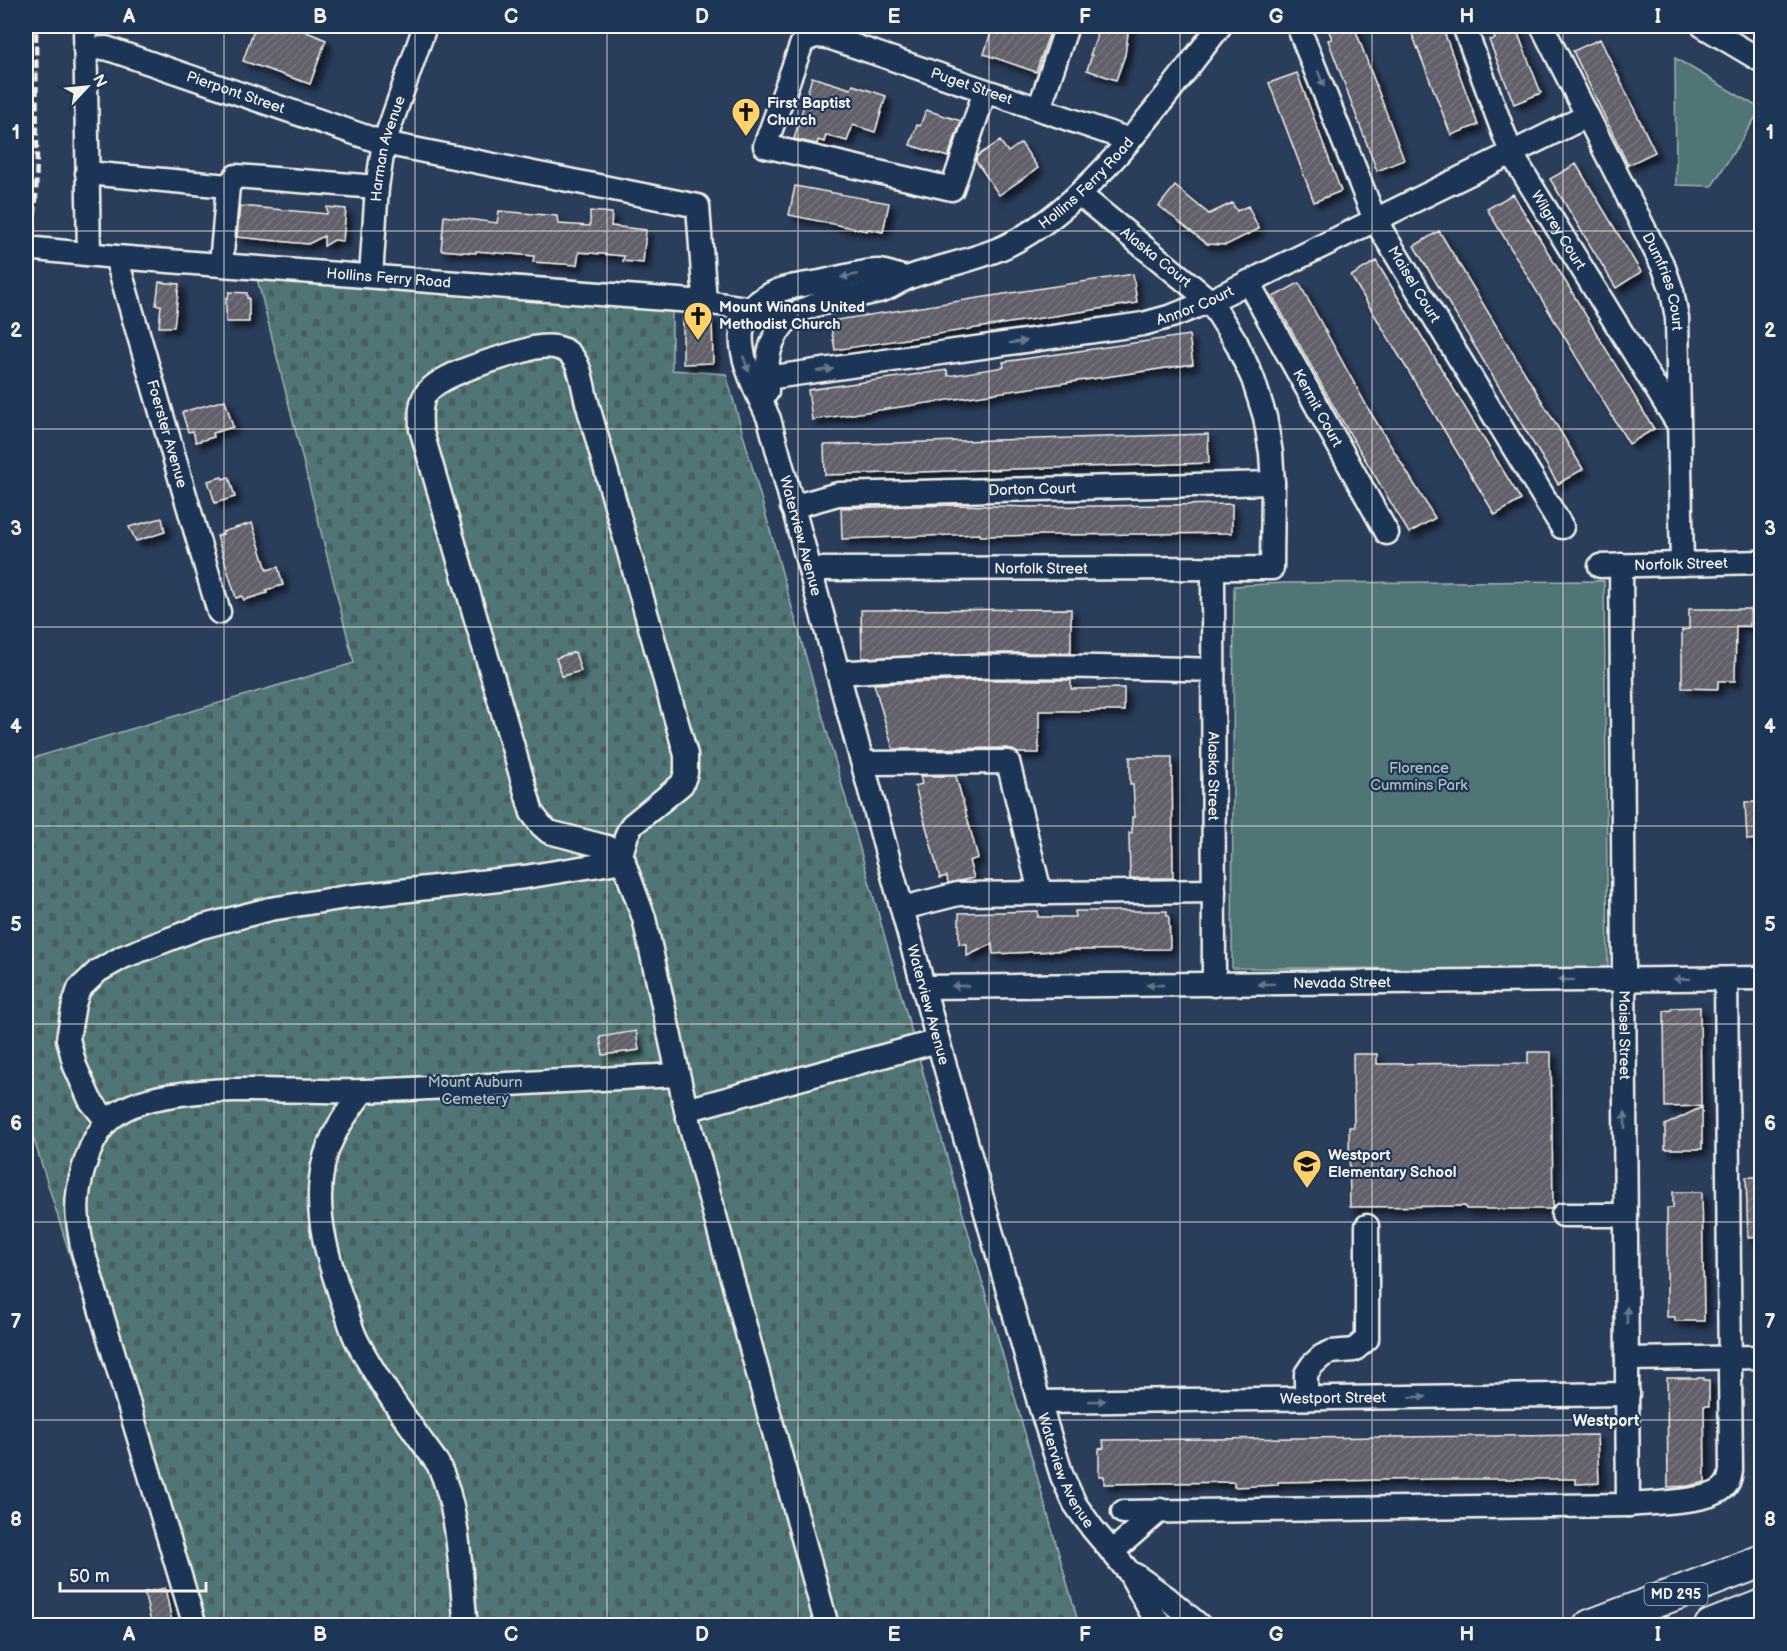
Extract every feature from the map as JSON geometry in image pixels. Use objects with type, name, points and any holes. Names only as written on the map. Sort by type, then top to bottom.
[{"type":"highway","name":"MD 295","points":[[1590,1626],[1761,1561]]},
{"type":"highway","name":"MD 295","points":[[1711,1626],[1761,1606]]},
{"type":"street","points":[[85,26],[89,254]]},
{"type":"street","points":[[1040,109],[1067,26]]},
{"type":"street","name":"Hollins Ferry Road","points":[[26,248],[705,302],[752,309],[789,320],[815,306],[886,289],[906,278],[1006,246],[1038,227],[1079,194],[1130,140],[1221,26]]},
{"type":"street","name":"Maisel Court","points":[[1298,26],[1375,220],[1562,527]]},
{"type":"street","name":"Wilgrey Court","points":[[1464,26],[1511,153],[1678,425]]},
{"type":"street","name":"Dumfries Court","points":[[1542,26],[1664,268],[1672,291],[1677,318],[1683,564]]},
{"type":"street","points":[[1703,26],[1761,61]]},
{"type":"street","name":"Harman Avenue","points":[[371,276],[377,187],[384,143],[419,27]]},
{"type":"street","name":"Puget Street","points":[[985,91],[952,189],[765,146],[802,43],[810,37],[820,35],[1130,140]]},
{"type":"street","name":"Pierpont Street","points":[[85,49],[106,48],[384,143],[698,206],[705,302]]},
{"type":"street","name":"Annor Court","points":[[767,378],[1143,324],[1172,316],[1210,301],[1587,116]]},
{"type":"street","points":[[87,173],[228,186]]},
{"type":"street","points":[[221,264],[228,186],[236,176],[377,187]]},
{"type":"street","name":"Alaska Court","points":[[1079,194],[1210,301],[1236,342],[1253,379],[1265,417],[1271,453],[1272,568]]},
{"type":"street","name":"Foerster Avenue","points":[[116,256],[219,612]]},
{"type":"street","name":"Hollins Ferry Road","points":[[752,309],[772,293],[792,287],[878,271],[906,278]]},
{"type":"street","name":"Kermit Court","points":[[1248,282],[1387,533]]},
{"type":"street","name":"Waterview Avenue","points":[[752,309],[742,331],[741,350],[744,362],[769,419],[1039,1402],[1068,1490],[1082,1515],[1129,1572],[1151,1612],[1162,1626]]},
{"type":"street","name":"Waterview Avenue","points":[[769,419],[767,378],[769,351],[774,337],[789,320]]},
{"type":"street","points":[[623,858],[607,847],[549,831],[532,813],[421,429],[420,410],[425,395],[434,384],[449,376],[547,345],[560,348],[572,355],[579,365],[586,399],[686,755],[686,773],[681,784],[632,825],[627,834],[623,858],[644,918],[686,1110],[827,1626]]},
{"type":"street","name":"Dorton Court","points":[[792,507],[838,494],[1273,483]]},
{"type":"street","name":"Norfolk Street","points":[[1610,565],[1761,562]]},
{"type":"street","name":"Maisel Street","points":[[1610,565],[1624,980],[1629,1505]]},
{"type":"street","name":"Norfolk Street","points":[[811,569],[1272,568]]},
{"type":"street","name":"Alaska Street","points":[[1213,569],[1214,985]]},
{"type":"street","points":[[838,673],[935,668],[1083,666],[1213,670]]},
{"type":"street","points":[[863,763],[1008,762],[1040,892]]},
{"type":"street","points":[[107,1121],[90,1100],[75,1066],[68,1039],[79,989],[98,970],[123,957],[201,927],[270,909],[347,897],[525,877],[623,858]]},
{"type":"street","points":[[903,908],[958,894],[1214,891]]},
{"type":"street","name":"Nevada Street","points":[[924,987],[1761,978]]},
{"type":"street","points":[[1123,1512],[1629,1505],[1701,1498],[1721,1490],[1729,1481],[1731,1470],[1726,979]]},
{"type":"street","points":[[686,1110],[938,1041]]},
{"type":"street","points":[[195,1626],[83,1251],[77,1218],[79,1189],[87,1159],[107,1121],[142,1102],[173,1095],[204,1092],[363,1091],[677,1075]]},
{"type":"street","points":[[363,1091],[345,1116],[323,1165],[320,1196],[323,1238],[357,1341],[379,1379],[438,1464],[445,1479],[453,1510],[466,1626]]},
{"type":"street","points":[[1563,1215],[1626,1215]]},
{"type":"street","points":[[1306,1398],[1306,1374],[1312,1365],[1331,1352],[1354,1350],[1367,1339],[1367,1226]]},
{"type":"street","points":[[1627,1359],[1761,1358]]},
{"type":"street","name":"Westport Street","points":[[1039,1402],[1628,1394]]},
{"type":"street","points":[[1112,1552],[1160,1510]]},
{"type":"street","name":"Waterview Avenue","points":[[1129,1572],[1167,1598],[1200,1626]]},
{"type":"green space","points":[[1675,58],[1761,109],[1712,186],[1676,185]]},
{"type":"green space","name":"Mount Auburn Cemetery","points":[[257,278],[672,311],[672,370],[726,374],[1079,1625],[185,1625],[26,1114],[26,760],[354,663]]},
{"type":"green space","name":"Florence Cummins Park","points":[[1604,581],[1608,969],[1232,968],[1234,586],[1284,583]]},
{"type":"building","points":[[255,26],[266,26],[279,30],[281,26],[292,26],[326,40],[310,84],[243,61]]},
{"type":"building","points":[[993,26],[1052,26],[1036,72],[984,54]]},
{"type":"building","points":[[1097,26],[1129,26],[1125,55],[1116,80],[1087,70],[1096,39]]},
{"type":"building","points":[[1327,26],[1354,26],[1404,160],[1377,171],[1328,40],[1332,39]]},
{"type":"building","points":[[1409,26],[1436,26],[1438,31],[1443,29],[1478,125],[1451,135]]},
{"type":"building","points":[[1490,26],[1515,26],[1541,93],[1514,104],[1489,40],[1495,39]]},
{"type":"building","points":[[1600,39],[1655,152],[1628,165],[1573,51]]},
{"type":"building","points":[[1297,73],[1341,191],[1314,202],[1269,83]]},
{"type":"building","points":[[812,77],[851,89],[853,85],[886,96],[875,132],[853,125],[847,141],[826,135],[824,142],[818,140],[817,144],[794,139]]},
{"type":"building","points":[[926,110],[961,121],[948,157],[910,145],[917,125],[920,126]]},
{"type":"building","points":[[1000,141],[1008,152],[1021,143],[1038,168],[999,195],[976,161],[977,156]]},
{"type":"building","points":[[1576,164],[1641,272],[1616,288],[1550,179]]},
{"type":"building","points":[[795,186],[889,203],[883,232],[868,229],[867,231],[789,215]]},
{"type":"building","points":[[1175,186],[1209,214],[1232,203],[1237,211],[1248,206],[1259,229],[1226,245],[1207,244],[1159,206]]},
{"type":"building","points":[[1513,194],[1654,429],[1629,444],[1487,209]]},
{"type":"building","points":[[240,206],[327,214],[327,207],[346,209],[343,241],[334,240],[324,246],[324,236],[308,244],[237,237]]},
{"type":"building","points":[[499,211],[557,216],[558,224],[590,226],[590,211],[612,213],[611,226],[646,230],[643,263],[623,261],[624,256],[579,252],[577,265],[533,262],[534,256],[441,250],[444,216],[497,223]]},
{"type":"building","points":[[1439,231],[1583,469],[1558,484],[1414,246]]},
{"type":"building","points":[[1376,261],[1521,500],[1495,515],[1351,276]]},
{"type":"building","points":[[1133,274],[1137,303],[835,350],[830,321]]},
{"type":"building","points":[[159,282],[179,284],[174,327],[159,327],[161,305],[156,305]]},
{"type":"building","points":[[1299,283],[1369,410],[1435,518],[1409,533],[1335,409],[1273,297]]},
{"type":"building","points":[[229,292],[247,293],[249,322],[226,322],[226,298]]},
{"type":"building","name":"Mount Winans United Methodist Church","points":[[683,318],[712,318],[713,363],[683,364]]},
{"type":"building","points":[[1189,335],[1193,364],[812,420],[808,390],[947,370],[948,376],[1004,367],[1003,362]]},
{"type":"building","points":[[225,400],[233,427],[213,433],[214,437],[196,442],[193,431],[188,432],[182,412]]},
{"type":"building","points":[[1208,434],[1209,463],[825,475],[824,445]]},
{"type":"building","points":[[222,477],[223,479],[229,477],[235,497],[215,503],[208,481]]},
{"type":"building","points":[[1232,504],[1232,533],[980,536],[980,534],[842,539],[841,508],[956,505],[1031,507]]},
{"type":"building","points":[[162,518],[165,532],[136,541],[129,527]]},
{"type":"building","points":[[252,523],[267,570],[278,567],[283,585],[244,600],[242,596],[236,598],[217,536],[223,534],[222,532]]},
{"type":"building","points":[[1071,609],[1071,653],[979,653],[862,658],[861,610]]},
{"type":"building","points":[[1689,609],[1750,609],[1750,626],[1736,626],[1735,681],[1718,681],[1718,689],[1682,688],[1682,630],[1689,629]]},
{"type":"building","points":[[575,652],[581,671],[562,676],[556,658]]},
{"type":"building","points":[[979,680],[1071,680],[1071,689],[1124,688],[1124,711],[1039,711],[1039,753],[1018,753],[1008,748],[893,749],[874,684]]},
{"type":"building","points":[[1130,757],[1172,757],[1173,878],[1130,878],[1129,833],[1132,833],[1132,817],[1135,817],[1133,784],[1130,784]]},
{"type":"building","points":[[920,776],[956,776],[978,858],[969,861],[974,878],[948,883],[947,876],[940,878],[915,786],[922,784]]},
{"type":"building","points":[[1745,802],[1760,802],[1761,839],[1747,840]]},
{"type":"building","points":[[1038,911],[1038,917],[1075,917],[1075,911],[1167,911],[1170,949],[993,954],[992,944],[967,956],[967,944],[959,944],[959,913]]},
{"type":"building","points":[[1700,1007],[1701,1106],[1665,1107],[1664,1011],[1672,1008]]},
{"type":"building","points":[[636,1031],[639,1050],[603,1055],[600,1037]]},
{"type":"building","points":[[1528,1052],[1551,1052],[1553,1206],[1551,1209],[1466,1209],[1465,1206],[1350,1207],[1349,1127],[1354,1127],[1353,1054],[1377,1054],[1377,1064],[1528,1063]]},
{"type":"building","points":[[1702,1107],[1702,1149],[1665,1149],[1665,1125]]},
{"type":"building","points":[[1746,1177],[1761,1177],[1761,1237],[1748,1238]]},
{"type":"building","points":[[1673,1192],[1702,1192],[1704,1321],[1675,1321],[1675,1317],[1667,1317],[1667,1208],[1673,1208]]},
{"type":"building","points":[[1667,1378],[1709,1380],[1709,1406],[1704,1406],[1705,1482],[1668,1487]]},
{"type":"building","points":[[1597,1435],[1599,1483],[1576,1484],[1576,1479],[1436,1479],[1278,1482],[1278,1485],[1234,1487],[1234,1482],[1104,1484],[1104,1476],[1099,1476],[1099,1449],[1104,1448],[1103,1440]]},
{"type":"building","points":[[165,1588],[173,1626],[152,1626],[144,1592]]},
{"type":"railway","points":[[26,324],[36,199],[36,26]]},
{"type":"railway","points":[[26,32],[26,161]]},
{"type":"place","name":"First Baptist Church","points":[[746,138]]},
{"type":"place","name":"Mount Winans United Methodist Church","points":[[698,342]]},
{"type":"place","name":"Westport Elementary School","points":[[1307,1190]]},
{"type":"district","name":"Westport","points":[[1606,1420]]}]
